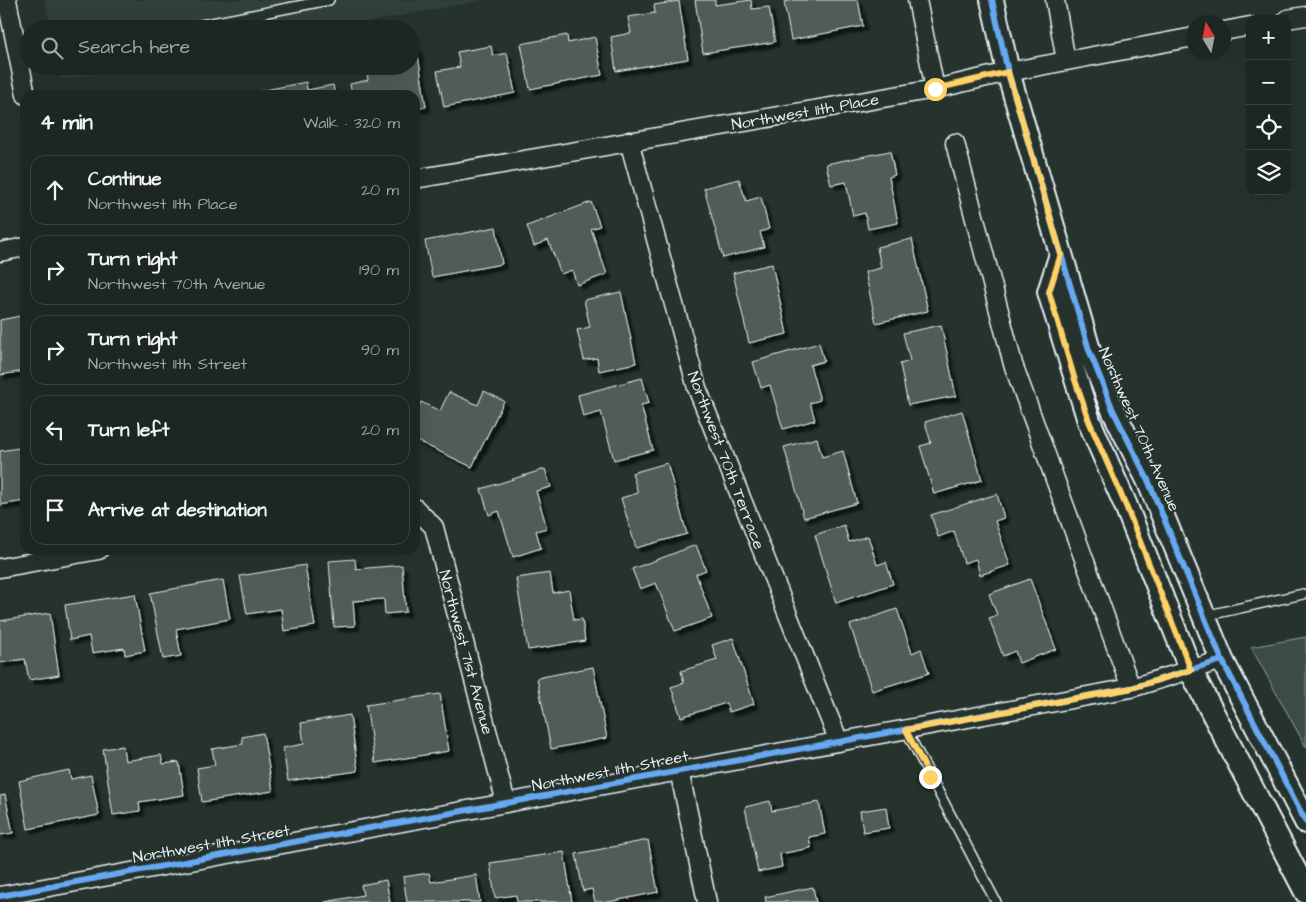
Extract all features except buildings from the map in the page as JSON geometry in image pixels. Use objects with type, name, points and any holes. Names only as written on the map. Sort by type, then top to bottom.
[{"type":"street","points":[[7,0],[20,45]]},
{"type":"street","points":[[917,0],[935,89]]},
{"type":"street","name":"Northwest 70th Avenue","points":[[992,0],[1008,72],[1089,350],[1113,410],[1148,480],[1222,660],[1306,822]]},
{"type":"street","points":[[1054,0],[1066,61]]},
{"type":"street","points":[[1291,18],[1306,16]]},
{"type":"street","points":[[1231,30],[1246,27]]},
{"type":"street","name":"Northwest 11th Place","points":[[420,178],[935,89],[1008,72],[1186,38]]},
{"type":"street","points":[[25,75],[26,90]]},
{"type":"street","name":"Northwest 70th Terrace","points":[[629,141],[697,388],[839,742]]},
{"type":"street","points":[[955,143],[1013,364],[1132,688]]},
{"type":"street","points":[[0,252],[20,248]]},
{"type":"street","points":[[1061,254],[1049,292],[1089,421],[1126,506],[1191,670],[1306,892]]},
{"type":"street","name":"Northwest 71st Avenue","points":[[420,513],[434,527],[506,803]]},
{"type":"street","points":[[0,568],[72,555]]},
{"type":"street","name":"Northwest 11th Street","points":[[0,896],[1132,688],[1222,660]]},
{"type":"street","points":[[679,770],[707,902]]},
{"type":"lane","points":[[228,20],[329,0]]},
{"type":"lane","points":[[1204,616],[1303,594]]},
{"type":"lane","points":[[906,730],[996,902]]},
{"type":"shaded area","points":[[45,0],[484,0],[379,20],[49,20]]},
{"type":"shaded area","points":[[60,75],[87,75],[61,80]]},
{"type":"shaded area","points":[[1306,637],[1306,747],[1251,647]]},
{"type":"cycle path","points":[[992,0],[1008,72],[1089,350],[1113,410],[1148,480],[1222,660],[1306,822]]},
{"type":"cycle path","points":[[0,896],[1131,688],[1222,660]]},
{"type":"route","points":[[930,777],[906,730],[1132,688],[1191,670],[1126,506],[1089,421],[1074,377],[1049,292],[1061,254],[1008,72],[935,89]]}]
